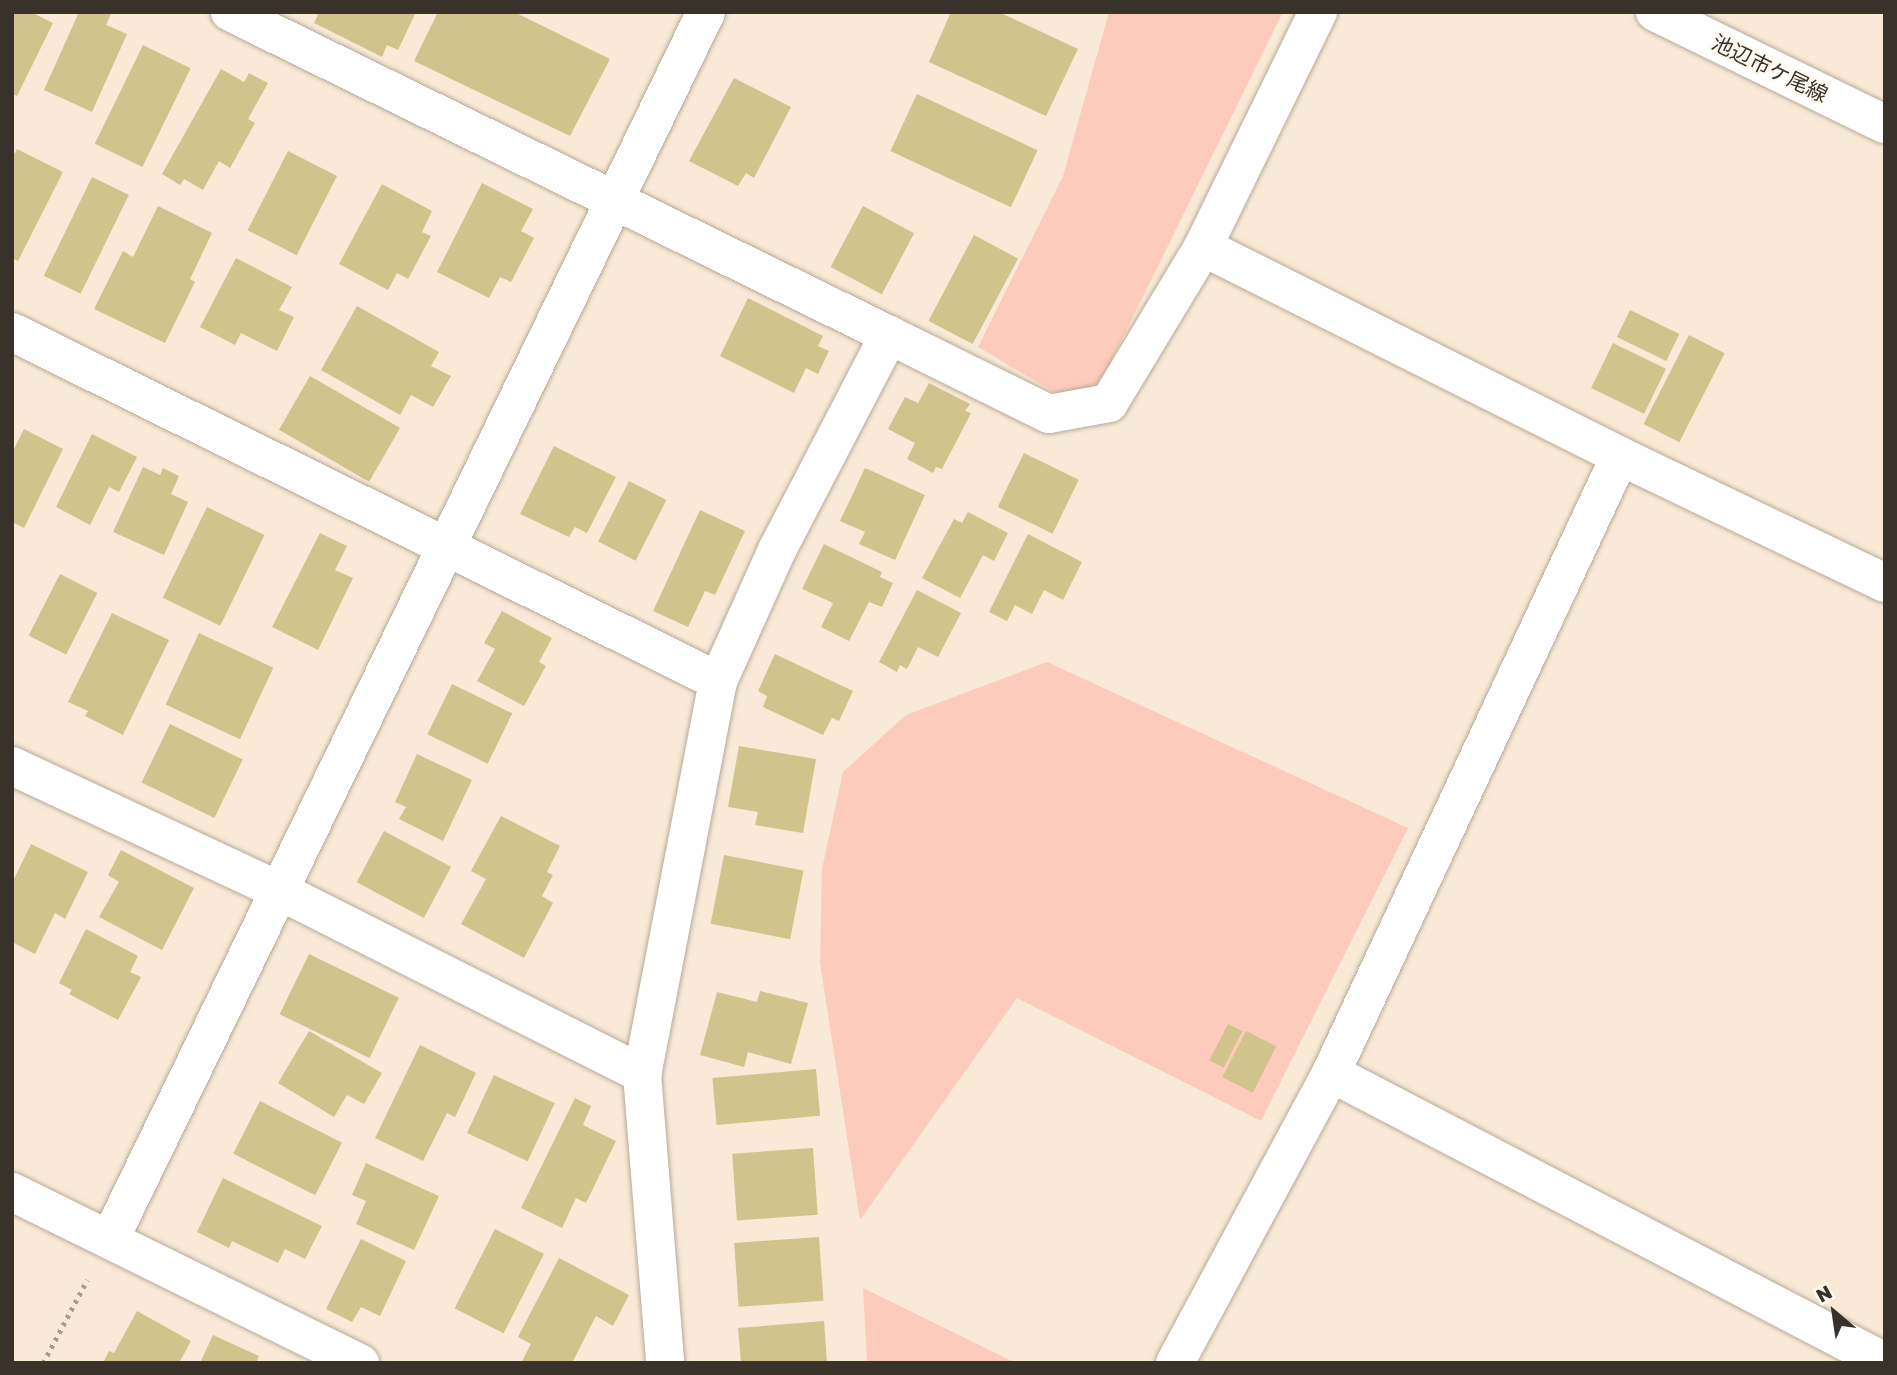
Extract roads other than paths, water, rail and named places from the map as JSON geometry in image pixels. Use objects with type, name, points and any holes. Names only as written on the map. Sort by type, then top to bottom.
[{"type":"street","points":[[230,12],[1049,414],[1110,403],[1203,247],[1318,12]]},
{"type":"street","points":[[110,1239],[706,12]]},
{"type":"street","name":"池辺市ケ尾線","points":[[1656,12],[1885,124]]},
{"type":"street","points":[[1203,247],[1620,456],[1885,583]]},
{"type":"street","points":[[12,332],[446,549],[718,681]]},
{"type":"street","points":[[665,1363],[642,1074],[718,681],[777,550],[889,335]]},
{"type":"street","points":[[1175,1363],[1331,1073],[1620,456]]},
{"type":"street","points":[[12,766],[280,891],[642,1074]]},
{"type":"street","points":[[1331,1073],[1885,1362]]},
{"type":"street","points":[[12,1192],[360,1363]]}]
